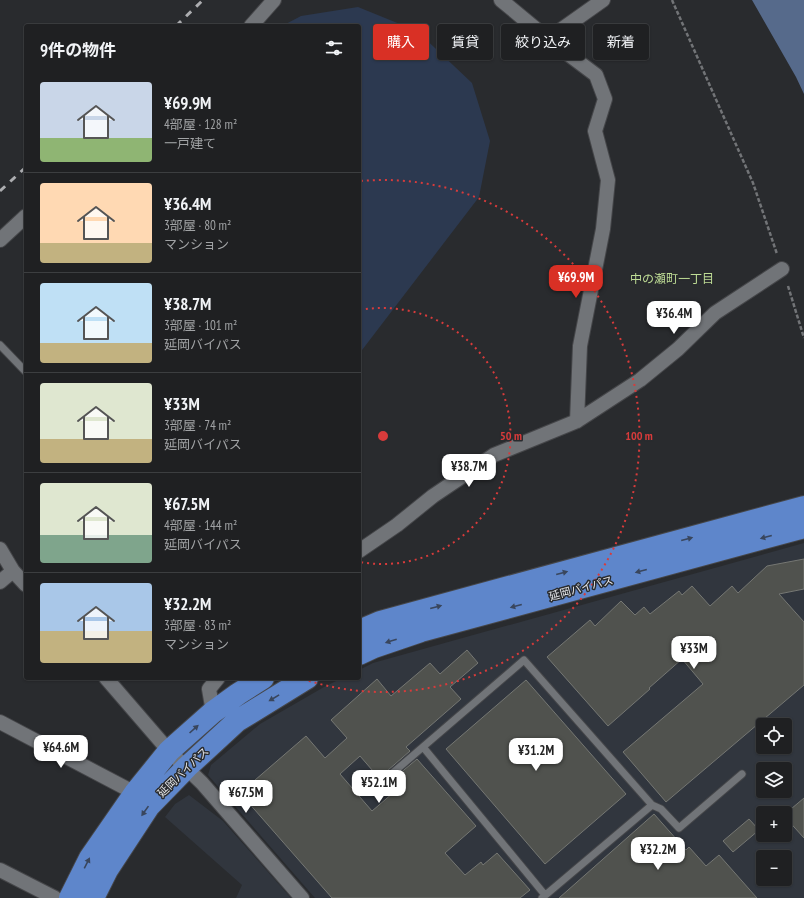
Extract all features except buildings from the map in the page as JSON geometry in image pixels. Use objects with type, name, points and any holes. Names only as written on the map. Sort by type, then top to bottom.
[{"type":"highway","name":"延岡バイパス","points":[[361,630],[380,622],[804,507]]},
{"type":"highway","name":"延岡バイパス","points":[[361,653],[374,647],[421,631],[804,527]]},
{"type":"highway","name":"延岡バイパス","points":[[70,898],[90,858],[135,793],[170,751],[213,712],[260,680]]},
{"type":"highway","name":"延岡バイパス","points":[[93,898],[107,870],[149,806],[187,767],[237,721],[304,680]]},
{"type":"street","points":[[253,24],[274,0]]},
{"type":"street","points":[[501,0],[531,24]]},
{"type":"street","points":[[568,24],[603,0]]},
{"type":"street","points":[[577,60],[596,75],[605,99],[595,130],[608,180],[603,229],[580,346],[577,421]]},
{"type":"street","points":[[0,240],[24,218]]},
{"type":"street","points":[[361,550],[434,496],[494,455],[577,421],[640,380],[678,350],[715,313],[782,269]]},
{"type":"street","points":[[0,549],[13,571],[24,583]]},
{"type":"street","points":[[0,582],[13,571]]},
{"type":"street","points":[[108,680],[170,751],[202,783],[302,898]]},
{"type":"street","points":[[213,712],[209,689],[216,680]]},
{"type":"street","points":[[0,722],[135,793]]},
{"type":"street","points":[[0,870],[55,898]]},
{"type":"lane","points":[[0,345],[24,370]]},
{"type":"lane","points":[[381,783],[524,660],[652,805],[661,809],[679,828],[742,774]]},
{"type":"lane","points":[[423,747],[543,897],[652,805]]},
{"type":"path","points":[[672,0],[753,183],[777,254]]},
{"type":"path","points":[[788,286],[804,338]]},
{"type":"shaded area","points":[[752,0],[804,0],[804,94],[796,77]]},
{"type":"shaded area","points":[[358,7],[400,24],[373,24],[373,60],[429,60],[429,42],[437,50],[437,60],[448,60],[472,83],[490,141],[479,197],[361,351],[361,24],[286,24],[301,16]]},
{"type":"shaded area","points":[[804,543],[804,898],[315,898],[208,775],[211,765],[260,724],[338,680],[361,680],[361,669],[373,663]]},
{"type":"shaded area","points":[[189,795],[223,821],[291,898],[236,898],[242,885],[165,817],[175,804]]},
{"type":"railway","points":[[178,24],[203,0]]},
{"type":"railway","points":[[0,191],[24,169]]},
{"type":"district","name":"中の瀬町一丁目","points":[[672,279]]}]
